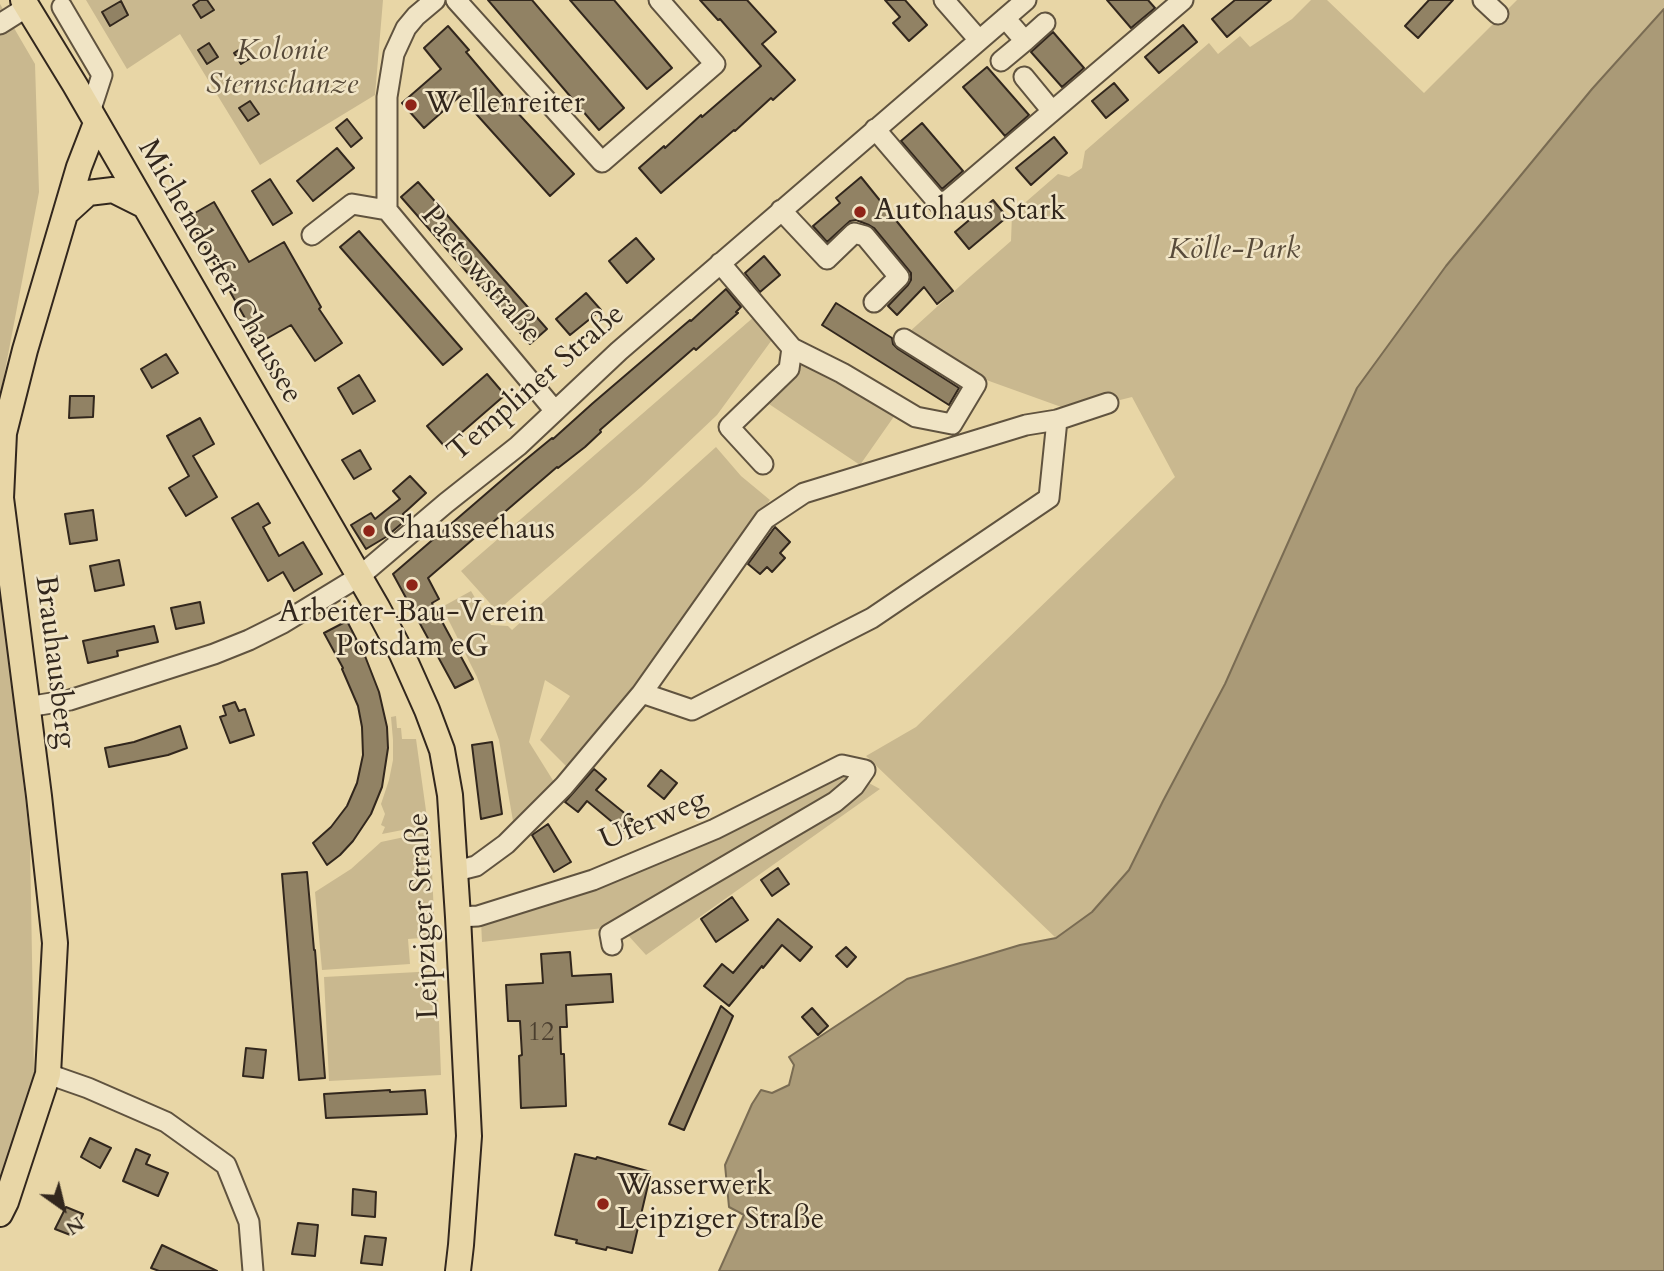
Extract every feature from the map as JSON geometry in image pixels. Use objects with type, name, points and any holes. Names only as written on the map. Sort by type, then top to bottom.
[{"type":"main road","name":"Michendorfer Chaussee","points":[[25,3],[360,576]]},
{"type":"main road","name":"Brauhausberg","points":[[0,1214],[48,1074],[55,943],[1,498],[4,433],[25,350],[93,118]]},
{"type":"main road","points":[[66,213],[88,193],[101,191],[113,190],[143,205]]},
{"type":"main road","name":"Leipziger Straße","points":[[360,576],[402,654],[427,710],[442,750],[450,795],[469,1136],[458,1271]]},
{"type":"street","name":"Paetowstraße","points":[[435,0],[406,28],[394,54],[387,97],[387,210],[555,411]]},
{"type":"street","points":[[456,0],[602,162],[715,64],[659,0]]},
{"type":"street","points":[[944,0],[979,40]]},
{"type":"street","name":"Templiner Straße","points":[[27,707],[69,700],[214,654],[283,623],[360,576],[518,446],[619,351],[1026,0]]},
{"type":"street","points":[[1483,0],[1498,14]]},
{"type":"street","points":[[875,129],[941,206],[1179,1]]},
{"type":"street","points":[[0,24],[25,3]]},
{"type":"street","points":[[62,7],[102,75],[93,118]]},
{"type":"street","points":[[1005,18],[1025,40]]},
{"type":"street","points":[[1001,61],[1045,23]]},
{"type":"street","points":[[1024,77],[1052,111]]},
{"type":"street","name":"Paetowstraße","points":[[312,235],[352,204],[387,210]]},
{"type":"street","points":[[781,210],[827,259],[855,233],[865,236],[899,277],[874,302]]},
{"type":"street","points":[[720,263],[792,348],[842,373],[916,417],[952,424],[976,384],[904,339]]},
{"type":"street","points":[[763,464],[729,427],[789,369],[792,348]]},
{"type":"street","points":[[456,871],[476,866],[506,844],[564,786],[642,693],[765,519],[804,492],[1108,403]]},
{"type":"street","points":[[642,693],[692,710],[872,618],[1049,498],[1056,420]]},
{"type":"street","name":"Uferweg","points":[[458,918],[478,916],[593,880],[715,829],[842,765],[865,770],[854,786],[835,802],[610,934],[612,945]]},
{"type":"street","points":[[48,1074],[88,1088],[166,1122],[226,1165],[248,1222],[253,1271]]},
{"type":"green space","name":"Kolonie Sternschanze","points":[[86,0],[383,0],[375,95],[260,165],[180,34],[127,69]]},
{"type":"green space","name":"Kölle-Park","points":[[1311,0],[1327,0],[1424,93],[1517,0],[1664,0],[1664,9],[1592,89],[1446,266],[1357,388],[1225,684],[1129,870],[1092,912],[1056,938],[866,756],[916,727],[1175,477],[1132,397],[1078,413],[978,377],[907,334],[1011,241],[1012,214],[1058,174],[1069,177],[1082,168],[1085,151],[1209,43],[1218,54],[1240,36],[1250,47],[1292,19]]},
{"type":"green space","points":[[0,4],[35,64],[39,192],[0,397]]},
{"type":"green space","points":[[755,316],[774,337],[717,415],[641,487],[497,611],[461,571]]},
{"type":"green space","points":[[799,359],[895,415],[860,465],[769,404]]},
{"type":"green space","points":[[716,447],[741,476],[770,500],[630,690],[566,766],[540,740],[570,696],[545,680],[529,742],[554,782],[513,821],[499,740],[477,677],[442,607],[471,591],[491,625],[508,626],[512,630]]},
{"type":"green space","points":[[0,577],[30,842],[34,1073],[0,1181]]},
{"type":"green space","points":[[396,716],[402,739],[416,739],[428,825],[382,834],[385,827],[381,825],[385,814],[381,804],[393,760],[391,717]]},
{"type":"green space","points":[[843,773],[880,789],[646,955],[626,933],[612,927],[482,942],[481,921]]},
{"type":"green space","points":[[428,832],[436,961],[423,962],[421,938],[408,939],[410,964],[322,970],[315,892],[351,869],[381,842]]},
{"type":"green space","points":[[437,971],[441,1075],[329,1081],[324,977]]},
{"type":"shaded area","points":[[1664,9],[1664,1271],[719,1271],[744,1215],[729,1207],[725,1165],[761,1090],[772,1093],[789,1085],[794,1065],[789,1057],[907,979],[1020,945],[1056,938],[1092,912],[1129,870],[1225,684],[1357,388],[1446,266],[1592,89]]},
{"type":"building","points":[[200,0],[207,0],[214,10],[201,18],[193,5]]},
{"type":"building","points":[[488,0],[532,0],[624,108],[599,130]]},
{"type":"building","points":[[570,0],[614,0],[672,68],[647,89]]},
{"type":"building","points":[[700,0],[747,0],[776,32],[762,44],[795,80],[661,193],[639,168],[761,66]]},
{"type":"building","points":[[885,0],[905,0],[927,25],[909,41],[893,23],[900,17]]},
{"type":"building","points":[[1107,0],[1148,0],[1155,8],[1131,28]]},
{"type":"building","points":[[1235,0],[1271,0],[1227,37],[1212,19]]},
{"type":"building","points":[[1429,0],[1453,0],[1418,38],[1405,26]]},
{"type":"building","points":[[121,1],[128,15],[110,26],[102,12]]},
{"type":"building","points":[[1183,25],[1197,42],[1159,73],[1145,57]]},
{"type":"building","points":[[448,26],[469,50],[466,52],[515,110],[574,174],[550,196],[460,96],[424,128],[402,103],[441,69],[424,48]]},
{"type":"building","points":[[1053,32],[1084,68],[1062,87],[1031,52]]},
{"type":"building","points":[[209,43],[218,57],[207,64],[198,50]]},
{"type":"building","points":[[246,45],[254,56],[241,64],[234,53]]},
{"type":"building","points":[[987,67],[1029,115],[1005,136],[963,87]]},
{"type":"building","points":[[1114,83],[1128,100],[1106,118],[1092,101]]},
{"type":"building","points":[[250,101],[259,114],[248,121],[239,108]]},
{"type":"building","points":[[347,119],[362,138],[351,147],[336,128]]},
{"type":"building","points":[[922,123],[963,171],[942,189],[901,141]]},
{"type":"building","points":[[1054,137],[1067,153],[1031,185],[1016,168]]},
{"type":"building","points":[[337,148],[354,168],[313,201],[297,181]]},
{"type":"building","points":[[861,177],[953,291],[937,304],[924,287],[897,315],[888,306],[908,285],[911,273],[874,228],[856,220],[850,221],[827,242],[813,226],[840,203],[836,198]]},
{"type":"building","points":[[270,179],[292,213],[273,225],[252,191]]},
{"type":"building","points":[[418,182],[547,329],[530,344],[401,197]]},
{"type":"building","points":[[993,200],[1007,217],[969,249],[955,232]]},
{"type":"building","points":[[214,202],[249,262],[284,242],[321,307],[319,309],[342,343],[315,361],[291,325],[259,343],[188,217]]},
{"type":"building","points":[[359,231],[462,349],[443,365],[340,247]]},
{"type":"building","points":[[636,238],[654,259],[627,283],[609,261]]},
{"type":"building","points":[[764,256],[780,275],[760,292],[745,273]]},
{"type":"building","points":[[726,289],[741,307],[736,312],[738,313],[600,430],[585,447],[557,467],[428,578],[439,599],[432,603],[473,679],[455,688],[393,574]]},
{"type":"building","points":[[586,293],[601,310],[570,335],[556,319]]},
{"type":"building","points":[[836,303],[892,338],[898,349],[959,388],[949,405],[822,325]]},
{"type":"building","points":[[166,354],[178,373],[152,388],[141,369]]},
{"type":"building","points":[[487,374],[505,395],[445,447],[427,426]]},
{"type":"building","points":[[359,375],[375,401],[353,414],[338,388]]},
{"type":"building","points":[[70,396],[94,396],[93,417],[69,418]]},
{"type":"building","points":[[200,418],[214,444],[193,456],[217,497],[186,516],[169,488],[189,476],[167,436]]},
{"type":"building","points":[[360,450],[371,469],[354,479],[342,460]]},
{"type":"building","points":[[410,476],[426,493],[403,514],[407,519],[386,537],[366,549],[351,525],[371,513],[375,519],[400,499],[393,491]]},
{"type":"building","points":[[258,503],[270,523],[263,527],[279,556],[303,542],[322,574],[294,591],[283,572],[268,581],[232,518]]},
{"type":"building","points":[[93,510],[97,540],[70,544],[65,514]]},
{"type":"building","points":[[775,527],[790,542],[780,553],[785,558],[772,572],[767,567],[760,574],[748,564]]},
{"type":"building","points":[[119,560],[124,585],[95,591],[90,566]]},
{"type":"building","points":[[200,602],[204,623],[176,629],[171,608]]},
{"type":"building","points":[[347,621],[379,692],[387,727],[388,748],[382,787],[371,814],[353,841],[327,865],[313,843],[331,827],[347,806],[357,783],[363,755],[358,706],[343,668],[324,633]]},
{"type":"building","points":[[154,626],[158,642],[117,651],[118,656],[88,663],[83,641]]},
{"type":"building","points":[[235,702],[239,711],[245,709],[254,735],[230,743],[220,717],[226,715],[223,706]]},
{"type":"building","points":[[180,726],[187,748],[168,755],[109,767],[105,748],[134,742]]},
{"type":"building","points":[[492,742],[502,814],[481,819],[472,745]]},
{"type":"building","points":[[594,769],[606,779],[596,790],[633,820],[623,831],[587,801],[578,812],[565,802]]},
{"type":"building","points":[[661,770],[677,783],[664,799],[648,786]]},
{"type":"building","points":[[548,824],[571,862],[554,872],[532,835]]},
{"type":"building","points":[[778,868],[789,884],[772,896],[761,880]]},
{"type":"building","points":[[307,872],[325,1078],[299,1080],[282,874]]},
{"type":"building","points":[[732,897],[748,920],[716,942],[701,919]]},
{"type":"building","points":[[778,919],[812,947],[800,961],[782,945],[729,1006],[704,986],[722,964],[733,973]]},
{"type":"building","points":[[846,947],[856,957],[847,967],[836,956]]},
{"type":"building","points":[[570,952],[572,976],[611,974],[613,1002],[566,1005],[567,1027],[560,1027],[566,1106],[521,1108],[520,1021],[508,1021],[506,985],[543,983],[541,954]]},
{"type":"building","points":[[721,1006],[733,1016],[684,1130],[669,1124]]},
{"type":"building","points":[[812,1008],[828,1026],[818,1035],[802,1017]]},
{"type":"building","points":[[246,1048],[266,1050],[263,1078],[243,1076]]},
{"type":"building","points":[[425,1090],[427,1114],[326,1118],[324,1094]]},
{"type":"building","points":[[90,1138],[111,1148],[100,1168],[81,1157]]},
{"type":"building","points":[[136,1149],[150,1155],[146,1164],[168,1173],[158,1196],[123,1181]]},
{"type":"building","name":"Wasserwerk Leipziger Straße","points":[[575,1154],[596,1159],[597,1157],[651,1172],[632,1253],[576,1243],[577,1240],[555,1235]]},
{"type":"building","points":[[353,1189],[376,1192],[375,1217],[352,1215]]},
{"type":"building","points":[[66,1207],[83,1214],[73,1236],[55,1229]]},
{"type":"building","points":[[298,1223],[318,1225],[315,1256],[292,1254]]},
{"type":"building","points":[[365,1236],[386,1238],[382,1265],[361,1263]]},
{"type":"building","points":[[162,1245],[217,1271],[159,1271],[151,1268]]},
{"type":"place","name":"Wellenreiter","points":[[411,105]]},
{"type":"place","name":"Autohaus Stark","points":[[860,212]]},
{"type":"place","name":"Chausseehaus","points":[[369,531]]},
{"type":"place","name":"Arbeiter-Bau-Verein Potsdam eG","points":[[412,585]]},
{"type":"place","name":"Wasserwerk Leipziger Straße","points":[[603,1204]]}]
